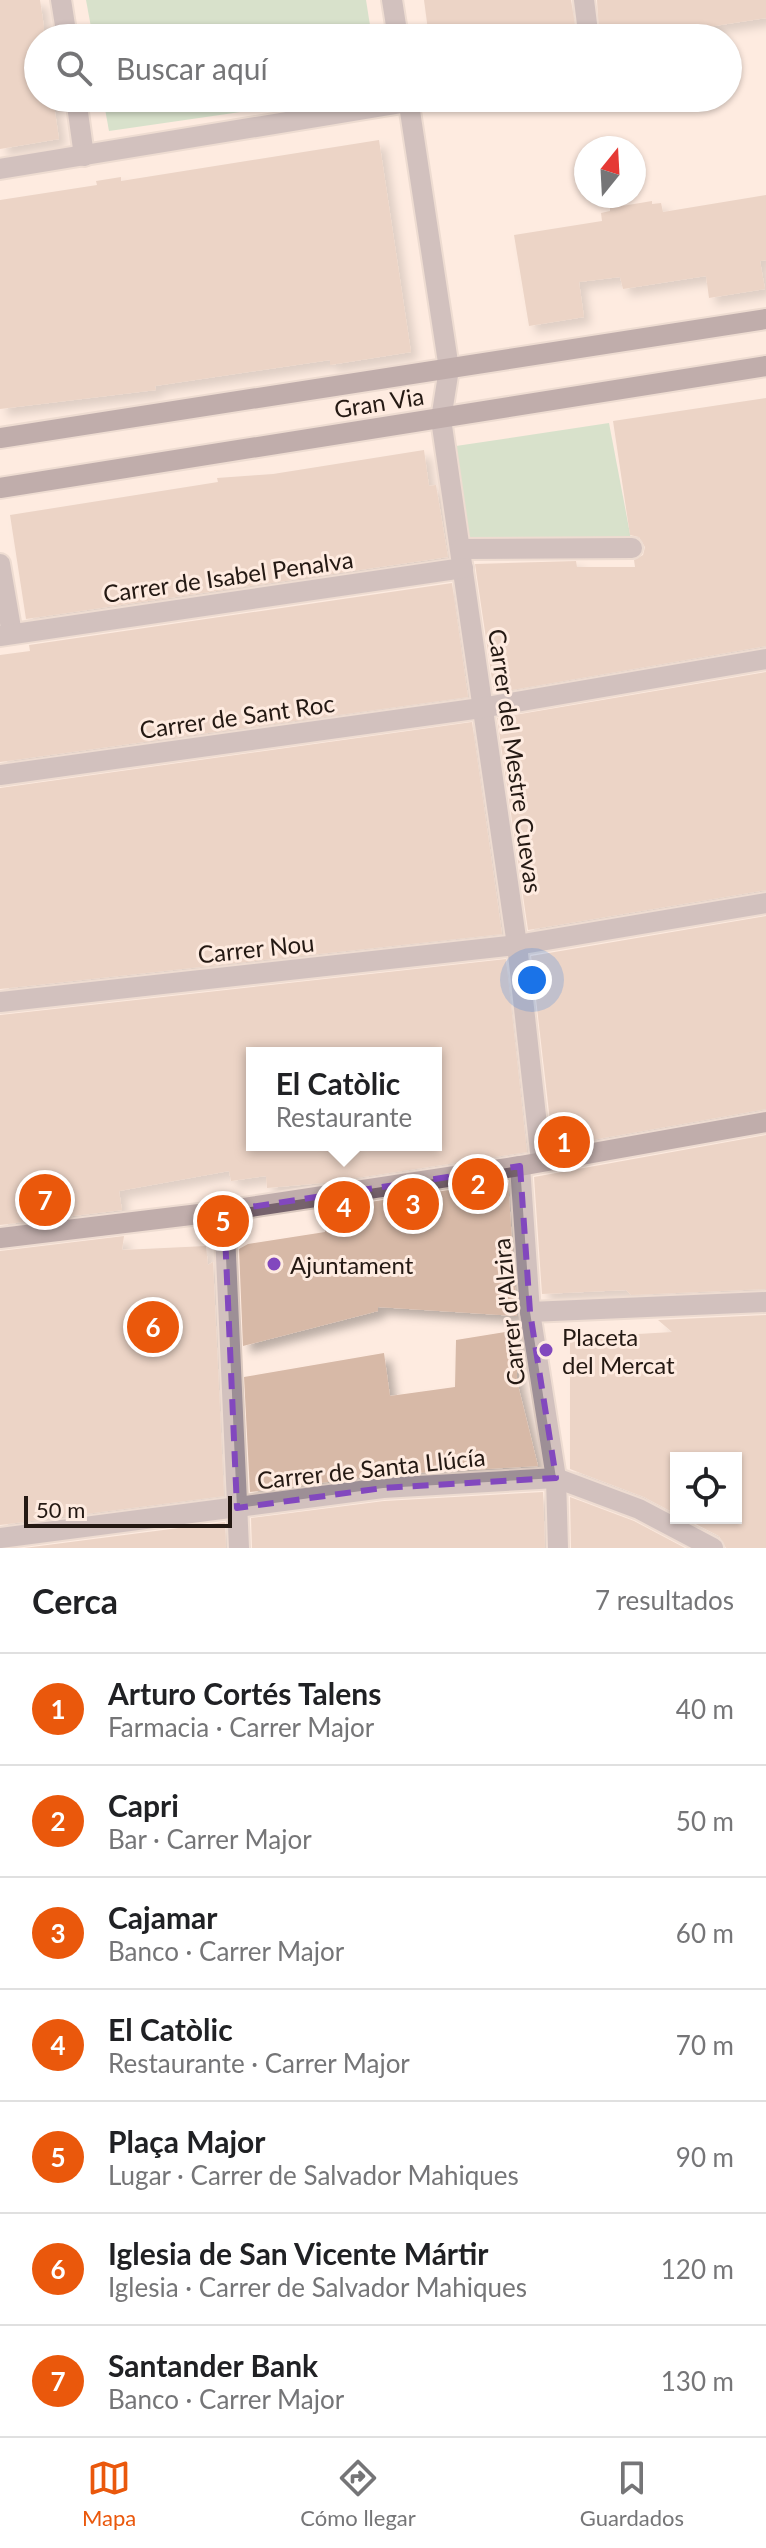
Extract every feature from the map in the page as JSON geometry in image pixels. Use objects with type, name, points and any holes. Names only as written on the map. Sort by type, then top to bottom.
[{"type":"street","points":[[61,0],[65,24]]},
{"type":"street","points":[[392,0],[396,24]]},
{"type":"street","points":[[584,0],[587,24]]},
{"type":"street","points":[[78,112],[84,156]]},
{"type":"street","points":[[0,169],[339,112]]},
{"type":"street","name":"Carrer del Mestre Cuevas","points":[[410,112],[449,369],[441,419],[517,945],[541,1161]]},
{"type":"street","name":"Gran Via","points":[[0,438],[766,319]]},
{"type":"street","name":"Gran Via","points":[[0,488],[766,366]]},
{"type":"street","name":"Carrer de Isabel Penalva","points":[[6,635],[462,559],[632,548]]},
{"type":"street","points":[[0,564],[6,635]]},
{"type":"street","name":"Carrer de Sant Roc","points":[[0,775],[481,708],[766,659]]},
{"type":"street","name":"Carrer Nou","points":[[0,1002],[517,945],[766,903]]},
{"type":"street","points":[[0,1238],[224,1211],[520,1166],[766,1122]]},
{"type":"street","name":"Carrer d'Alzira","points":[[520,1166],[530,1312],[556,1478],[558,1548]]},
{"type":"street","points":[[224,1211],[239,1548]]},
{"type":"street","points":[[530,1312],[766,1302]]},
{"type":"street","points":[[556,1478],[639,1509],[713,1548]]},
{"type":"street","name":"Carrer de Santa Llúcía","points":[[0,1538],[383,1488],[556,1478]]},
{"type":"highlighted area","points":[[520,1166],[530,1312],[556,1478],[383,1488],[237,1508],[224,1211]]},
{"type":"green space","points":[[86,0],[366,0],[370,24],[90,24]]},
{"type":"green space","points":[[106,112],[240,112],[109,131]]},
{"type":"green space","points":[[609,423],[631,539],[468,542],[456,446]]},
{"type":"building","points":[[0,0],[40,0],[44,24],[24,24],[24,112],[55,112],[59,139],[0,149]]},
{"type":"building","points":[[424,0],[571,0],[575,24],[427,24]]},
{"type":"building","points":[[597,0],[766,0],[766,18],[727,24],[598,24]]},
{"type":"building","points":[[379,140],[411,352],[330,365],[330,360],[155,386],[156,390],[0,409],[0,200],[97,185],[96,181],[121,177],[121,181]]},
{"type":"building","points":[[766,195],[766,260],[760,261],[765,289],[709,298],[706,276],[623,289],[620,277],[579,282],[584,317],[529,326],[514,235],[602,221],[601,213],[610,211],[610,208],[646,208],[646,202],[652,201],[652,204],[661,203],[663,212]]},
{"type":"building","points":[[766,398],[766,646],[494,693],[475,564],[576,561],[577,567],[635,567],[634,560],[643,555],[645,547],[639,537],[630,535],[613,421]]},
{"type":"building","points":[[424,450],[429,486],[436,485],[448,557],[26,619],[10,515],[218,482],[217,478],[273,474]]},
{"type":"building","points":[[452,583],[468,697],[0,762],[0,655],[30,651],[29,645]]},
{"type":"building","points":[[766,672],[766,890],[528,930],[497,718]]},
{"type":"building","points":[[472,722],[502,934],[0,989],[0,788]]},
{"type":"building","points":[[766,916],[766,1109],[553,1147],[531,956]]},
{"type":"building","points":[[506,959],[527,1152],[323,1183],[267,1188],[266,1176],[231,1181],[229,1171],[119,1191],[122,1210],[0,1225],[0,1015]]},
{"type":"building","points":[[766,1135],[766,1289],[631,1295],[626,1290],[542,1294],[534,1177]]},
{"type":"building","points":[[508,1181],[517,1316],[378,1307],[378,1311],[243,1346],[239,1249],[248,1244],[325,1232],[324,1209]]},
{"type":"building","points":[[124,1236],[122,1250],[206,1246],[208,1265],[213,1262],[224,1496],[0,1525],[0,1251]]},
{"type":"building","points":[[766,1315],[766,1548],[726,1548],[719,1536],[696,1524],[742,1524],[742,1452],[670,1452],[670,1511],[644,1497],[570,1469],[570,1338],[672,1332],[658,1320]]},
{"type":"building","points":[[517,1330],[517,1381],[538,1466],[382,1475],[250,1492],[244,1377],[384,1353],[390,1396],[455,1387],[456,1340]]},
{"type":"building","points":[[543,1492],[545,1548],[252,1548],[251,1518],[384,1501]]},
{"type":"building","points":[[570,1497],[634,1521],[685,1548],[571,1548]]},
{"type":"building","points":[[225,1522],[226,1548],[24,1548]]},
{"type":"place","name":"Arturo Cortés Talens","points":[[564,1142]]},
{"type":"place","name":"Capri","points":[[478,1184]]},
{"type":"place","name":"Santander Bank","points":[[45,1200]]},
{"type":"place","name":"Cajamar","points":[[413,1204]]},
{"type":"place","name":"El Catòlic","points":[[344,1207]]},
{"type":"place","name":"Plaça Major","points":[[223,1221]]},
{"type":"place","name":"Ajuntament","points":[[274,1264]]},
{"type":"place","name":"Iglesia de San Vicente Mártir","points":[[153,1327]]},
{"type":"place","name":"Placeta del Mercat","points":[[546,1350]]}]
